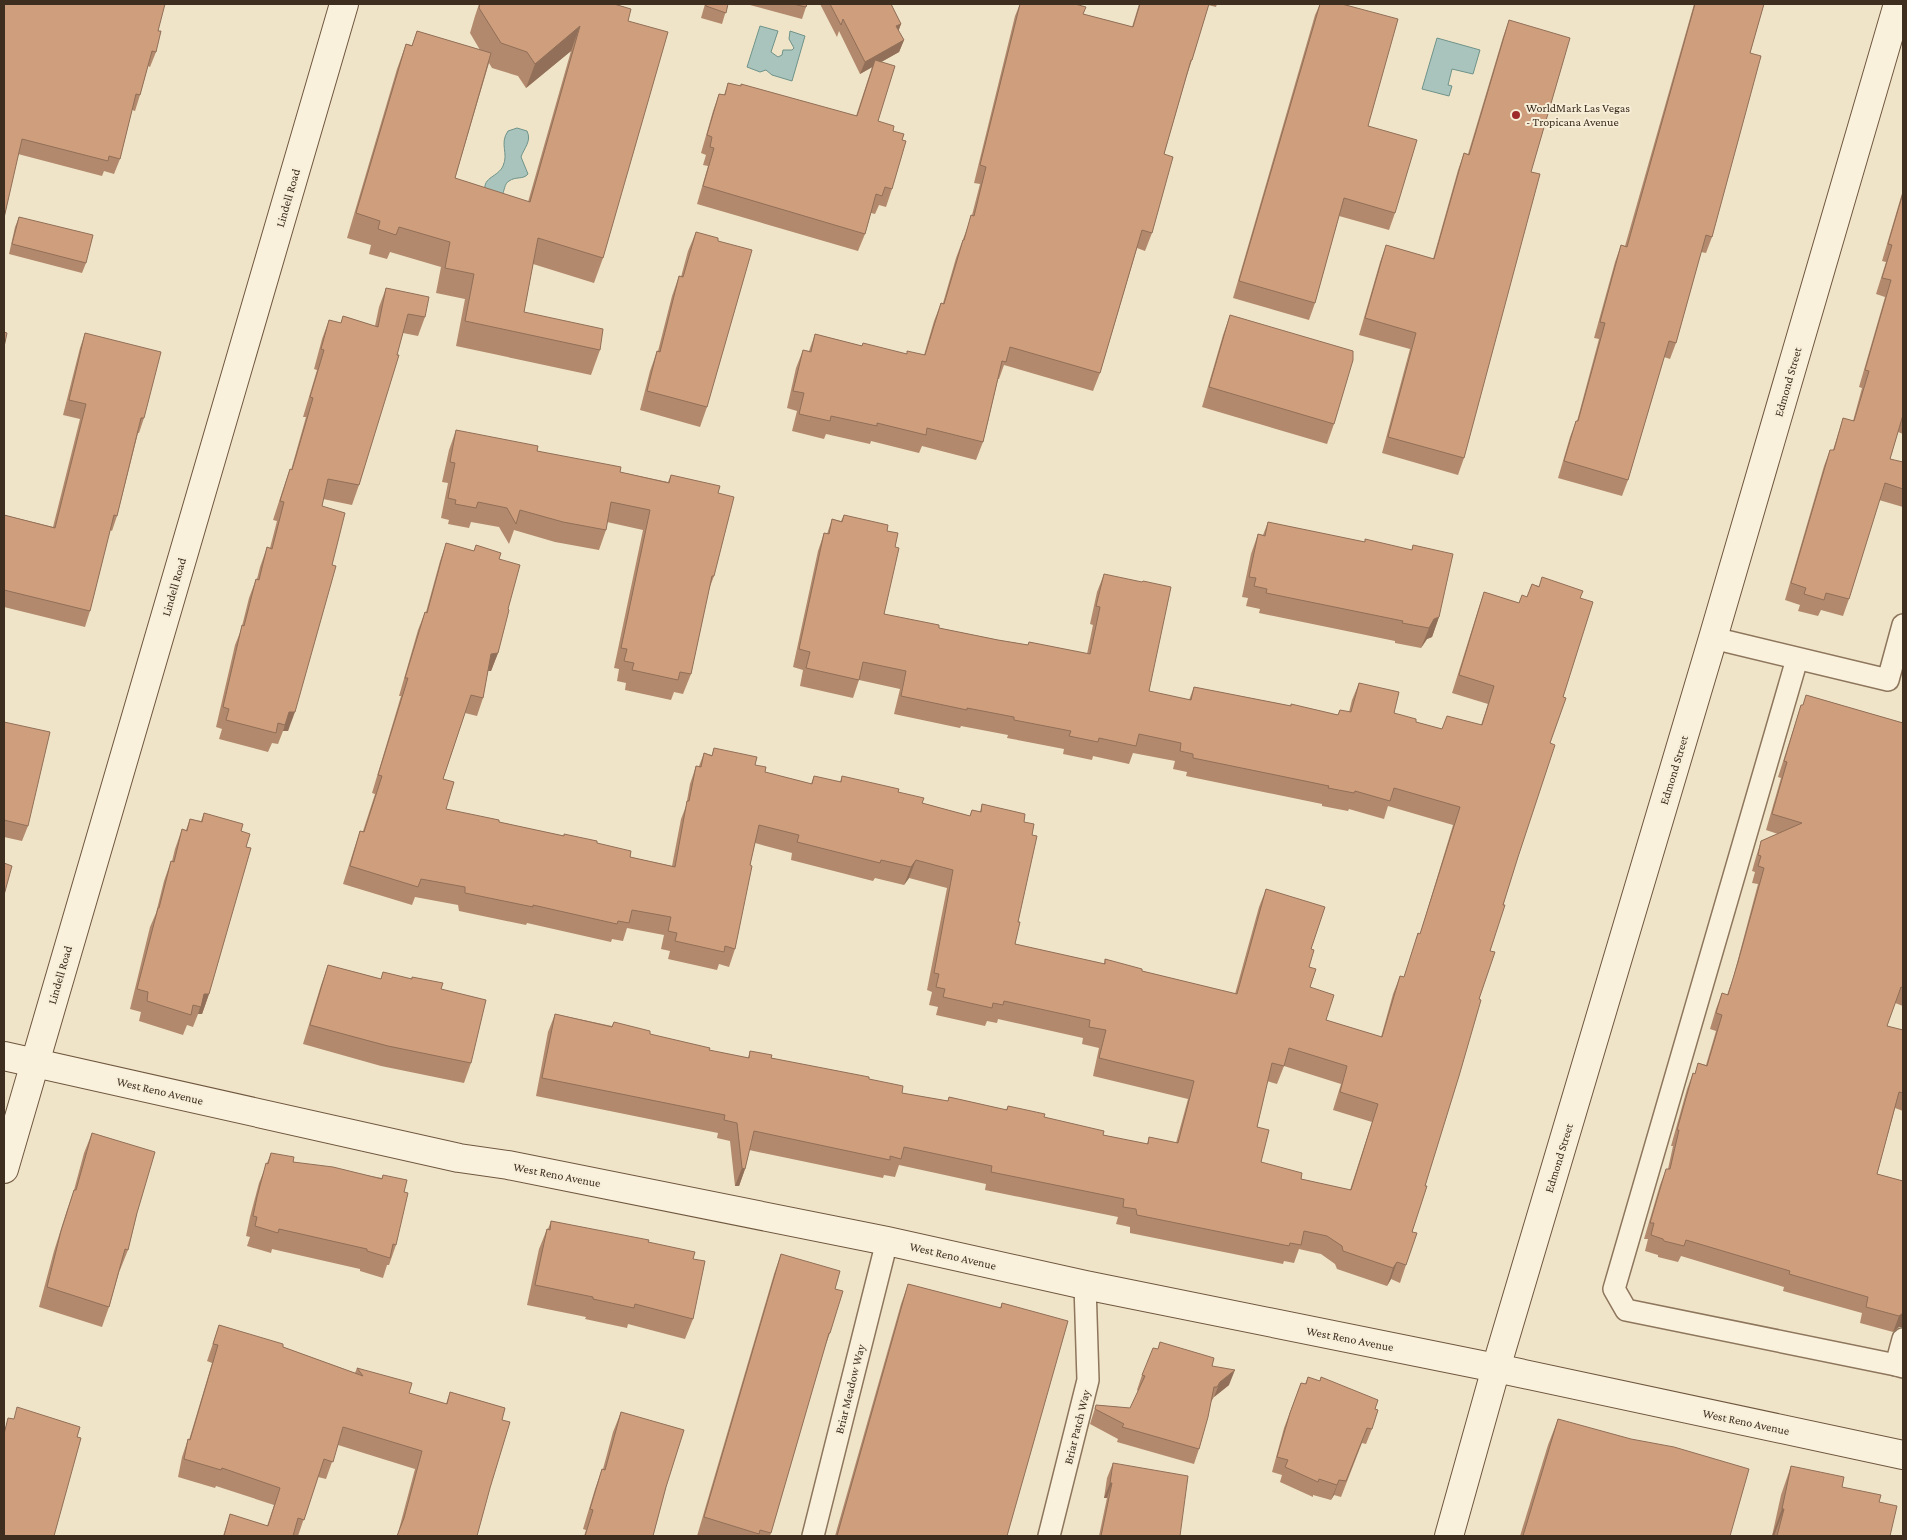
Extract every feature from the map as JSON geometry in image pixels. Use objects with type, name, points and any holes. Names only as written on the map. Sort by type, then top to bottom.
[{"type":"street","name":"Lindell Road","points":[[4,1169],[344,4]]},
{"type":"street","name":"Edmond Street","points":[[1449,1536],[1496,1368],[1714,638],[1898,4]]},
{"type":"street","points":[[1714,638],[1896,682],[1903,625]]},
{"type":"street","points":[[1797,659],[1614,1289],[1626,1310],[1900,1366],[1903,1339]]},
{"type":"street","name":"West Reno Avenue","points":[[4,1056],[459,1158],[518,1167],[887,1241],[1085,1285],[1496,1368],[1903,1455]]},
{"type":"street","name":"Briar Meadow Way","points":[[813,1536],[887,1241]]},
{"type":"street","name":"Briar Patch Way","points":[[1049,1536],[1088,1380],[1085,1285]]},
{"type":"water","points":[[760,26],[778,31],[771,52],[778,57],[782,55],[783,50],[792,50],[794,48],[789,39],[790,31],[805,36],[792,81],[772,75],[766,70],[760,72],[747,67]]},
{"type":"water","points":[[1437,38],[1480,50],[1473,74],[1452,69],[1448,85],[1452,86],[1449,96],[1422,89]]},
{"type":"water","points":[[517,128],[527,131],[529,138],[521,157],[528,174],[507,182],[502,195],[485,190],[486,182],[501,170],[505,161],[505,136],[508,131]]},
{"type":"building","points":[[4,4],[165,4],[158,31],[161,31],[156,52],[152,51],[140,95],[136,94],[120,159],[109,156],[108,161],[22,139],[4,218]]},
{"type":"building","points":[[480,4],[614,4],[631,9],[628,21],[668,32],[603,258],[538,238],[524,312],[603,329],[600,350],[465,321],[474,274],[445,268],[450,242],[399,227],[396,235],[378,229],[380,221],[356,213],[406,44],[412,46],[417,31],[491,53],[455,178],[530,202],[580,26],[535,64],[527,52],[501,43],[479,8]]},
{"type":"building","points":[[706,4],[728,4],[726,13],[706,6]]},
{"type":"building","points":[[793,4],[807,4],[806,7]]},
{"type":"building","points":[[830,4],[891,4],[901,24],[896,26],[904,40],[865,62],[843,19],[841,25]]},
{"type":"building","points":[[1020,4],[1075,4],[1086,7],[1083,14],[1133,27],[1140,4],[1209,4],[1164,154],[1173,157],[1152,233],[1142,230],[1100,373],[1010,347],[1006,362],[1002,361],[983,442],[927,428],[926,435],[877,423],[877,426],[831,416],[830,421],[799,414],[804,393],[793,391],[803,350],[811,352],[815,334],[862,346],[863,343],[907,354],[907,351],[925,355],[941,303],[944,304],[971,215],[974,216],[986,167],[980,165]]},
{"type":"building","points":[[1320,4],[1342,4],[1398,19],[1368,126],[1417,140],[1395,213],[1344,198],[1315,303],[1239,281]]},
{"type":"building","points":[[1695,4],[1764,4],[1750,53],[1761,56],[1712,237],[1706,235],[1676,343],[1669,341],[1628,480],[1564,461],[1576,421],[1578,421],[1605,323],[1600,322],[1621,245],[1627,247]]},
{"type":"building","points":[[1509,20],[1570,38],[1531,172],[1540,174],[1464,458],[1388,437],[1416,333],[1365,318],[1386,245],[1434,259],[1464,153],[1469,155]]},
{"type":"building","points":[[875,60],[895,66],[878,121],[894,126],[893,131],[904,134],[902,140],[906,141],[892,189],[885,187],[882,196],[876,194],[865,234],[703,186],[714,148],[710,147],[712,137],[707,135],[719,94],[725,95],[728,83],[741,86],[741,84],[857,116]]},
{"type":"building","points":[[1903,193],[1903,415],[1890,459],[1903,462],[1903,489],[1885,483],[1849,599],[1826,593],[1824,600],[1804,594],[1806,588],[1791,583],[1830,450],[1834,450],[1843,418],[1854,421],[1869,371],[1865,370],[1891,280],[1882,278],[1892,245],[1888,244]]},
{"type":"building","points":[[19,217],[93,235],[86,263],[12,244]]},
{"type":"building","points":[[696,232],[718,238],[718,241],[752,250],[707,407],[647,391],[657,351],[660,352],[679,276],[683,277]]},
{"type":"building","points":[[386,288],[429,297],[425,317],[408,314],[397,355],[399,355],[359,485],[328,479],[322,506],[345,513],[332,565],[336,566],[295,712],[289,712],[285,725],[278,723],[276,733],[226,720],[229,709],[223,707],[242,625],[244,626],[256,579],[259,580],[267,547],[272,549],[284,502],[280,501],[290,469],[292,470],[313,398],[310,397],[324,350],[321,349],[329,320],[341,323],[343,316],[378,327]]},
{"type":"building","points":[[1230,315],[1353,351],[1353,360],[1334,424],[1209,387]]},
{"type":"building","points":[[4,332],[7,333],[4,347]]},
{"type":"building","points":[[85,333],[161,352],[144,418],[141,418],[117,516],[114,515],[90,611],[4,590],[4,515],[55,528],[86,404],[69,400]]},
{"type":"building","points":[[456,430],[538,446],[537,451],[621,467],[620,472],[669,483],[671,475],[720,486],[718,493],[734,497],[714,576],[712,576],[691,674],[680,672],[678,680],[632,670],[634,663],[624,661],[627,649],[621,648],[650,510],[611,502],[606,530],[563,522],[520,510],[516,524],[507,508],[478,502],[476,508],[455,504],[456,500],[448,498],[455,463],[450,462]]},
{"type":"building","points":[[844,515],[888,525],[887,531],[898,533],[895,547],[899,548],[884,614],[939,625],[939,628],[998,640],[1028,645],[1029,642],[1090,654],[1100,607],[1096,606],[1104,574],[1143,581],[1171,587],[1149,691],[1191,700],[1194,687],[1291,706],[1291,704],[1338,715],[1340,710],[1351,712],[1359,683],[1399,692],[1394,713],[1416,719],[1416,722],[1442,729],[1447,716],[1482,725],[1494,686],[1459,675],[1484,592],[1519,603],[1522,595],[1527,597],[1532,584],[1539,587],[1542,577],[1583,591],[1580,598],[1593,602],[1563,697],[1566,698],[1550,743],[1555,745],[1518,857],[1490,951],[1495,952],[1479,999],[1481,1000],[1425,1186],[1427,1186],[1412,1232],[1417,1233],[1406,1265],[1397,1262],[1393,1268],[1343,1251],[1342,1246],[1327,1236],[1304,1231],[1301,1245],[1290,1243],[1289,1246],[1137,1215],[1136,1209],[1123,1207],[1124,1199],[991,1172],[992,1166],[904,1147],[901,1159],[890,1156],[890,1160],[754,1131],[745,1169],[742,1168],[737,1123],[724,1120],[725,1115],[542,1078],[555,1014],[612,1027],[614,1022],[650,1031],[650,1034],[710,1048],[709,1050],[749,1058],[750,1051],[772,1055],[771,1058],[869,1077],[869,1079],[903,1086],[902,1093],[948,1101],[949,1097],[1007,1110],[1008,1106],[1045,1114],[1044,1117],[1104,1131],[1103,1135],[1148,1144],[1149,1137],[1178,1143],[1194,1081],[1099,1058],[1106,1030],[1089,1027],[1090,1020],[1004,1001],[1003,1005],[993,1003],[992,1008],[943,997],[945,989],[936,987],[939,974],[934,973],[953,870],[916,860],[911,867],[881,860],[880,863],[797,842],[799,835],[759,825],[735,949],[725,946],[724,952],[675,941],[677,933],[668,931],[671,917],[632,910],[629,923],[618,921],[617,924],[533,905],[533,907],[465,893],[465,887],[421,879],[418,887],[350,866],[360,831],[364,832],[382,776],[378,775],[408,678],[405,678],[425,612],[427,613],[446,543],[474,551],[476,545],[501,553],[499,559],[520,565],[498,653],[491,654],[483,698],[471,695],[443,779],[454,782],[446,809],[564,836],[564,834],[597,841],[597,843],[631,851],[630,857],[675,867],[687,801],[689,801],[696,766],[701,767],[704,753],[712,756],[714,748],[757,757],[755,765],[766,767],[765,772],[812,784],[814,776],[841,782],[842,776],[899,789],[898,792],[924,798],[922,803],[970,816],[972,810],[981,812],[982,804],[1025,814],[1024,822],[1034,824],[1032,835],[1037,836],[1015,944],[1105,964],[1105,959],[1142,969],[1142,971],[1237,994],[1266,889],[1325,907],[1311,949],[1314,950],[1309,967],[1316,969],[1310,987],[1334,995],[1326,1020],[1382,1037],[1400,976],[1404,977],[1418,933],[1420,934],[1460,807],[1394,788],[1390,801],[1355,791],[1354,793],[1328,788],[1329,786],[1193,758],[1193,754],[1180,751],[1181,743],[1139,734],[1136,746],[1099,738],[1098,742],[1069,736],[1071,731],[1014,720],[1014,717],[967,708],[967,710],[901,696],[906,671],[863,662],[859,680],[806,668],[810,652],[799,649],[824,533],[829,534],[832,519],[842,522]],"holes":[[[1289,1048],[1347,1066],[1340,1092],[1378,1104],[1351,1190],[1301,1179],[1302,1173],[1261,1162],[1269,1130],[1257,1127],[1272,1063],[1284,1066]]]},
{"type":"building","points":[[1268,522],[1365,542],[1365,539],[1412,550],[1413,545],[1453,554],[1439,617],[1434,619],[1429,628],[1266,593],[1267,589],[1254,586],[1256,578],[1249,577],[1258,534],[1265,536]]},
{"type":"building","points":[[1806,695],[1903,723],[1903,988],[1901,987],[1887,1026],[1903,1030],[1903,1093],[1899,1092],[1877,1174],[1903,1181],[1903,1313],[1899,1316],[1866,1307],[1868,1297],[1789,1274],[1790,1271],[1686,1240],[1684,1246],[1664,1241],[1651,1235],[1654,1223],[1650,1223],[1666,1169],[1670,1169],[1679,1130],[1677,1130],[1693,1073],[1695,1074],[1698,1063],[1707,1066],[1722,1015],[1716,1013],[1722,993],[1728,995],[1738,962],[1764,868],[1758,866],[1761,856],[1758,855],[1761,841],[1802,823],[1772,814],[1787,762],[1784,761],[1801,705],[1803,705]]},
{"type":"building","points":[[4,722],[50,732],[28,826],[4,820]]},
{"type":"building","points":[[204,813],[243,824],[241,831],[250,834],[246,847],[251,848],[209,994],[204,994],[201,1007],[193,1005],[191,1015],[147,1001],[148,992],[137,989],[171,861],[174,862],[182,829],[187,831],[190,819],[202,822]]},
{"type":"building","points":[[4,863],[12,866],[4,895]]},
{"type":"building","points":[[328,965],[381,979],[383,972],[412,979],[412,977],[443,983],[441,989],[486,1000],[471,1063],[388,1046],[310,1025]]},
{"type":"building","points":[[92,1133],[155,1152],[128,1250],[125,1249],[109,1307],[47,1287],[61,1231],[74,1190],[76,1190]]},
{"type":"building","points":[[271,1153],[294,1157],[293,1162],[333,1167],[382,1179],[383,1175],[407,1180],[404,1192],[408,1193],[396,1245],[393,1244],[390,1258],[367,1251],[367,1249],[279,1229],[278,1233],[255,1226],[257,1217],[253,1216],[257,1197],[266,1163],[268,1164]]},
{"type":"building","points":[[551,1221],[649,1240],[648,1242],[695,1252],[693,1259],[705,1261],[693,1319],[635,1304],[634,1308],[535,1285],[547,1229],[550,1230]]},
{"type":"building","points":[[781,1254],[840,1271],[835,1289],[843,1291],[771,1533],[760,1530],[759,1534],[704,1517]]},
{"type":"building","points":[[908,1284],[1001,1308],[1002,1303],[1068,1321],[1007,1536],[837,1536]]},
{"type":"building","points":[[219,1325],[283,1344],[283,1347],[363,1376],[357,1368],[412,1383],[409,1393],[447,1404],[450,1392],[505,1408],[502,1420],[510,1422],[477,1536],[397,1536],[404,1518],[422,1451],[343,1427],[333,1462],[324,1459],[304,1520],[298,1518],[293,1536],[224,1536],[230,1514],[268,1526],[280,1488],[222,1468],[221,1470],[184,1459],[188,1439],[190,1440],[218,1345],[213,1344]]},
{"type":"building","points":[[1160,1342],[1214,1358],[1212,1366],[1235,1370],[1220,1382],[1217,1387],[1214,1387],[1199,1449],[1122,1427],[1124,1424],[1095,1409],[1096,1405],[1130,1408],[1145,1376],[1142,1375],[1153,1348],[1158,1349]]},
{"type":"building","points":[[1308,1377],[1320,1381],[1321,1377],[1378,1400],[1375,1409],[1378,1410],[1372,1429],[1367,1428],[1346,1481],[1339,1480],[1337,1485],[1319,1479],[1318,1482],[1285,1467],[1288,1460],[1277,1457],[1301,1383],[1306,1384]]},
{"type":"building","points":[[17,1407],[80,1427],[77,1437],[81,1438],[54,1536],[4,1536],[4,1434],[8,1418],[14,1419]]},
{"type":"building","points":[[621,1412],[684,1430],[653,1536],[585,1536],[593,1510],[590,1509],[602,1469],[605,1470]]},
{"type":"building","points":[[1558,1419],[1631,1439],[1674,1447],[1749,1469],[1730,1536],[1523,1536]]},
{"type":"building","points":[[1113,1463],[1188,1476],[1180,1536],[1101,1536],[1112,1483],[1110,1483]]},
{"type":"building","points":[[1791,1466],[1844,1477],[1842,1487],[1881,1495],[1879,1502],[1897,1506],[1890,1536],[1777,1536],[1784,1509],[1782,1509]]},
{"type":"place","name":"WorldMark Las Vegas - Tropicana Avenue","points":[[1516,115]]}]
